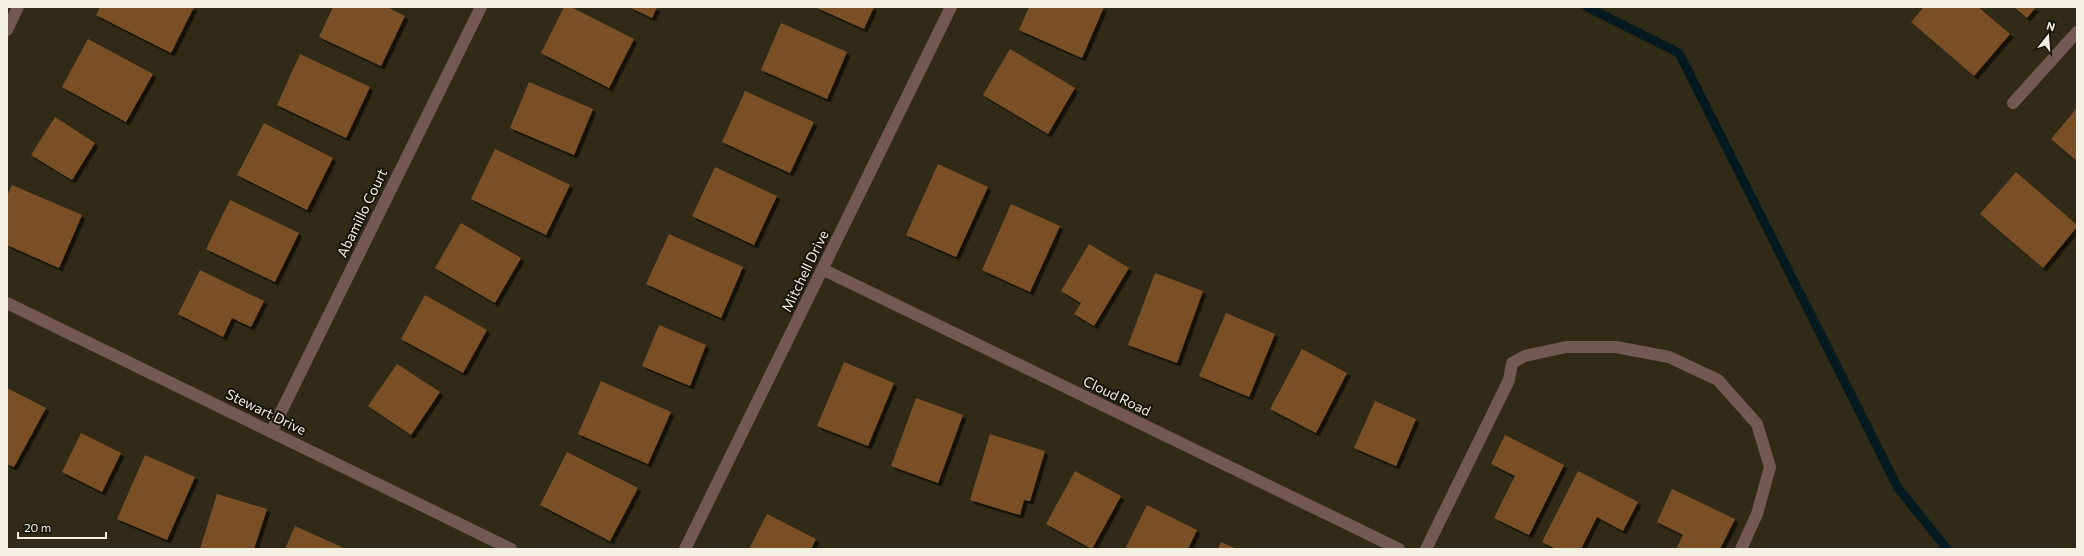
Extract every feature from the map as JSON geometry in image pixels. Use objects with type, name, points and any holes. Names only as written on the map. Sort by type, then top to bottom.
[{"type":"street","points":[[7,30],[18,7]]},
{"type":"street","name":"Abamillo Court","points":[[271,432],[481,7]]},
{"type":"street","name":"Mitchell Drive","points":[[685,549],[951,7]]},
{"type":"street","points":[[2013,103],[2077,32]]},
{"type":"street","name":"Cloud Road","points":[[822,270],[1399,549]]},
{"type":"street","name":"Stewart Drive","points":[[7,303],[511,549]]},
{"type":"street","points":[[1426,549],[1510,380],[1512,362],[1525,356],[1566,347],[1616,347],[1669,357],[1718,380],[1758,424],[1770,467],[1757,514],[1741,549]]},
{"type":"building","points":[[100,7],[194,7],[171,53],[96,15]]},
{"type":"building","points":[[333,7],[387,7],[405,16],[381,66],[319,37]]},
{"type":"building","points":[[564,7],[571,7],[634,39],[609,88],[541,53]]},
{"type":"building","points":[[629,7],[657,7],[652,18]]},
{"type":"building","points":[[815,7],[874,7],[864,29]]},
{"type":"building","points":[[1029,7],[1104,7],[1082,58],[1019,30]]},
{"type":"building","points":[[1924,7],[1978,7],[2010,34],[1974,76],[1911,22]]},
{"type":"building","points":[[2014,7],[2036,7],[2027,18]]},
{"type":"building","points":[[781,23],[847,52],[827,99],[761,70]]},
{"type":"building","points":[[88,39],[153,74],[126,122],[62,87]]},
{"type":"building","points":[[1010,49],[1075,88],[1048,134],[983,95]]},
{"type":"building","points":[[300,54],[370,87],[346,138],[277,105]]},
{"type":"building","points":[[529,82],[593,109],[574,155],[510,128]]},
{"type":"building","points":[[745,91],[814,122],[790,173],[722,142]]},
{"type":"building","points":[[2077,108],[2077,161],[2051,139]]},
{"type":"building","points":[[55,117],[95,143],[72,180],[31,155]]},
{"type":"building","points":[[264,123],[333,158],[307,210],[237,175]]},
{"type":"building","points":[[495,149],[570,185],[546,235],[471,199]]},
{"type":"building","points":[[938,164],[988,187],[956,257],[906,235]]},
{"type":"building","points":[[715,167],[777,196],[754,245],[692,216]]},
{"type":"building","points":[[2016,172],[2077,225],[2077,227],[2043,268],[1980,214]]},
{"type":"building","points":[[12,185],[82,215],[59,268],[7,245],[7,196]]},
{"type":"building","points":[[230,200],[299,233],[275,282],[206,249]]},
{"type":"building","points":[[1011,204],[1060,226],[1030,292],[982,270]]},
{"type":"building","points":[[461,223],[521,258],[495,303],[435,268]]},
{"type":"building","points":[[669,234],[743,267],[721,318],[646,284]]},
{"type":"building","points":[[1089,244],[1129,268],[1094,326],[1074,314],[1081,303],[1061,291]]},
{"type":"building","points":[[200,270],[264,301],[251,327],[232,318],[223,337],[178,314]]},
{"type":"building","points":[[1155,273],[1203,291],[1177,363],[1128,345]]},
{"type":"building","points":[[425,295],[487,330],[463,373],[401,339]]},
{"type":"building","points":[[1226,313],[1275,334],[1249,397],[1199,376]]},
{"type":"building","points":[[659,325],[706,345],[690,386],[642,366]]},
{"type":"building","points":[[1302,349],[1347,373],[1316,433],[1270,409]]},
{"type":"building","points":[[844,362],[894,383],[868,446],[817,426]]},
{"type":"building","points":[[397,364],[440,392],[411,435],[368,406]]},
{"type":"building","points":[[601,381],[671,412],[648,464],[578,434]]},
{"type":"building","points":[[7,388],[46,408],[14,467],[7,464]]},
{"type":"building","points":[[916,398],[963,415],[938,483],[891,466]]},
{"type":"building","points":[[1375,401],[1416,419],[1396,466],[1354,448]]},
{"type":"building","points":[[81,433],[121,453],[102,492],[62,472]]},
{"type":"building","points":[[990,434],[1045,451],[1030,501],[1024,500],[1020,515],[970,500]]},
{"type":"building","points":[[1505,435],[1564,465],[1529,535],[1494,518],[1515,476],[1491,464]]},
{"type":"building","points":[[567,452],[638,488],[610,541],[540,505]]},
{"type":"building","points":[[145,455],[195,477],[167,540],[117,519]]},
{"type":"building","points":[[1075,471],[1121,496],[1092,549],[1046,524]]},
{"type":"building","points":[[1578,471],[1638,502],[1623,531],[1597,517],[1581,549],[1556,549],[1542,542]]},
{"type":"building","points":[[1672,489],[1735,519],[1720,549],[1676,549],[1683,535],[1657,522]]},
{"type":"building","points":[[217,494],[267,509],[254,549],[200,549]]},
{"type":"building","points":[[1147,505],[1197,530],[1188,549],[1125,549]]},
{"type":"building","points":[[767,514],[816,539],[811,549],[749,549]]},
{"type":"building","points":[[295,526],[346,549],[285,549]]},
{"type":"building","points":[[1221,542],[1237,549],[1218,549]]},
{"type":"waterway","points":[[1587,7],[1679,53],[1898,488],[1947,549]]}]
